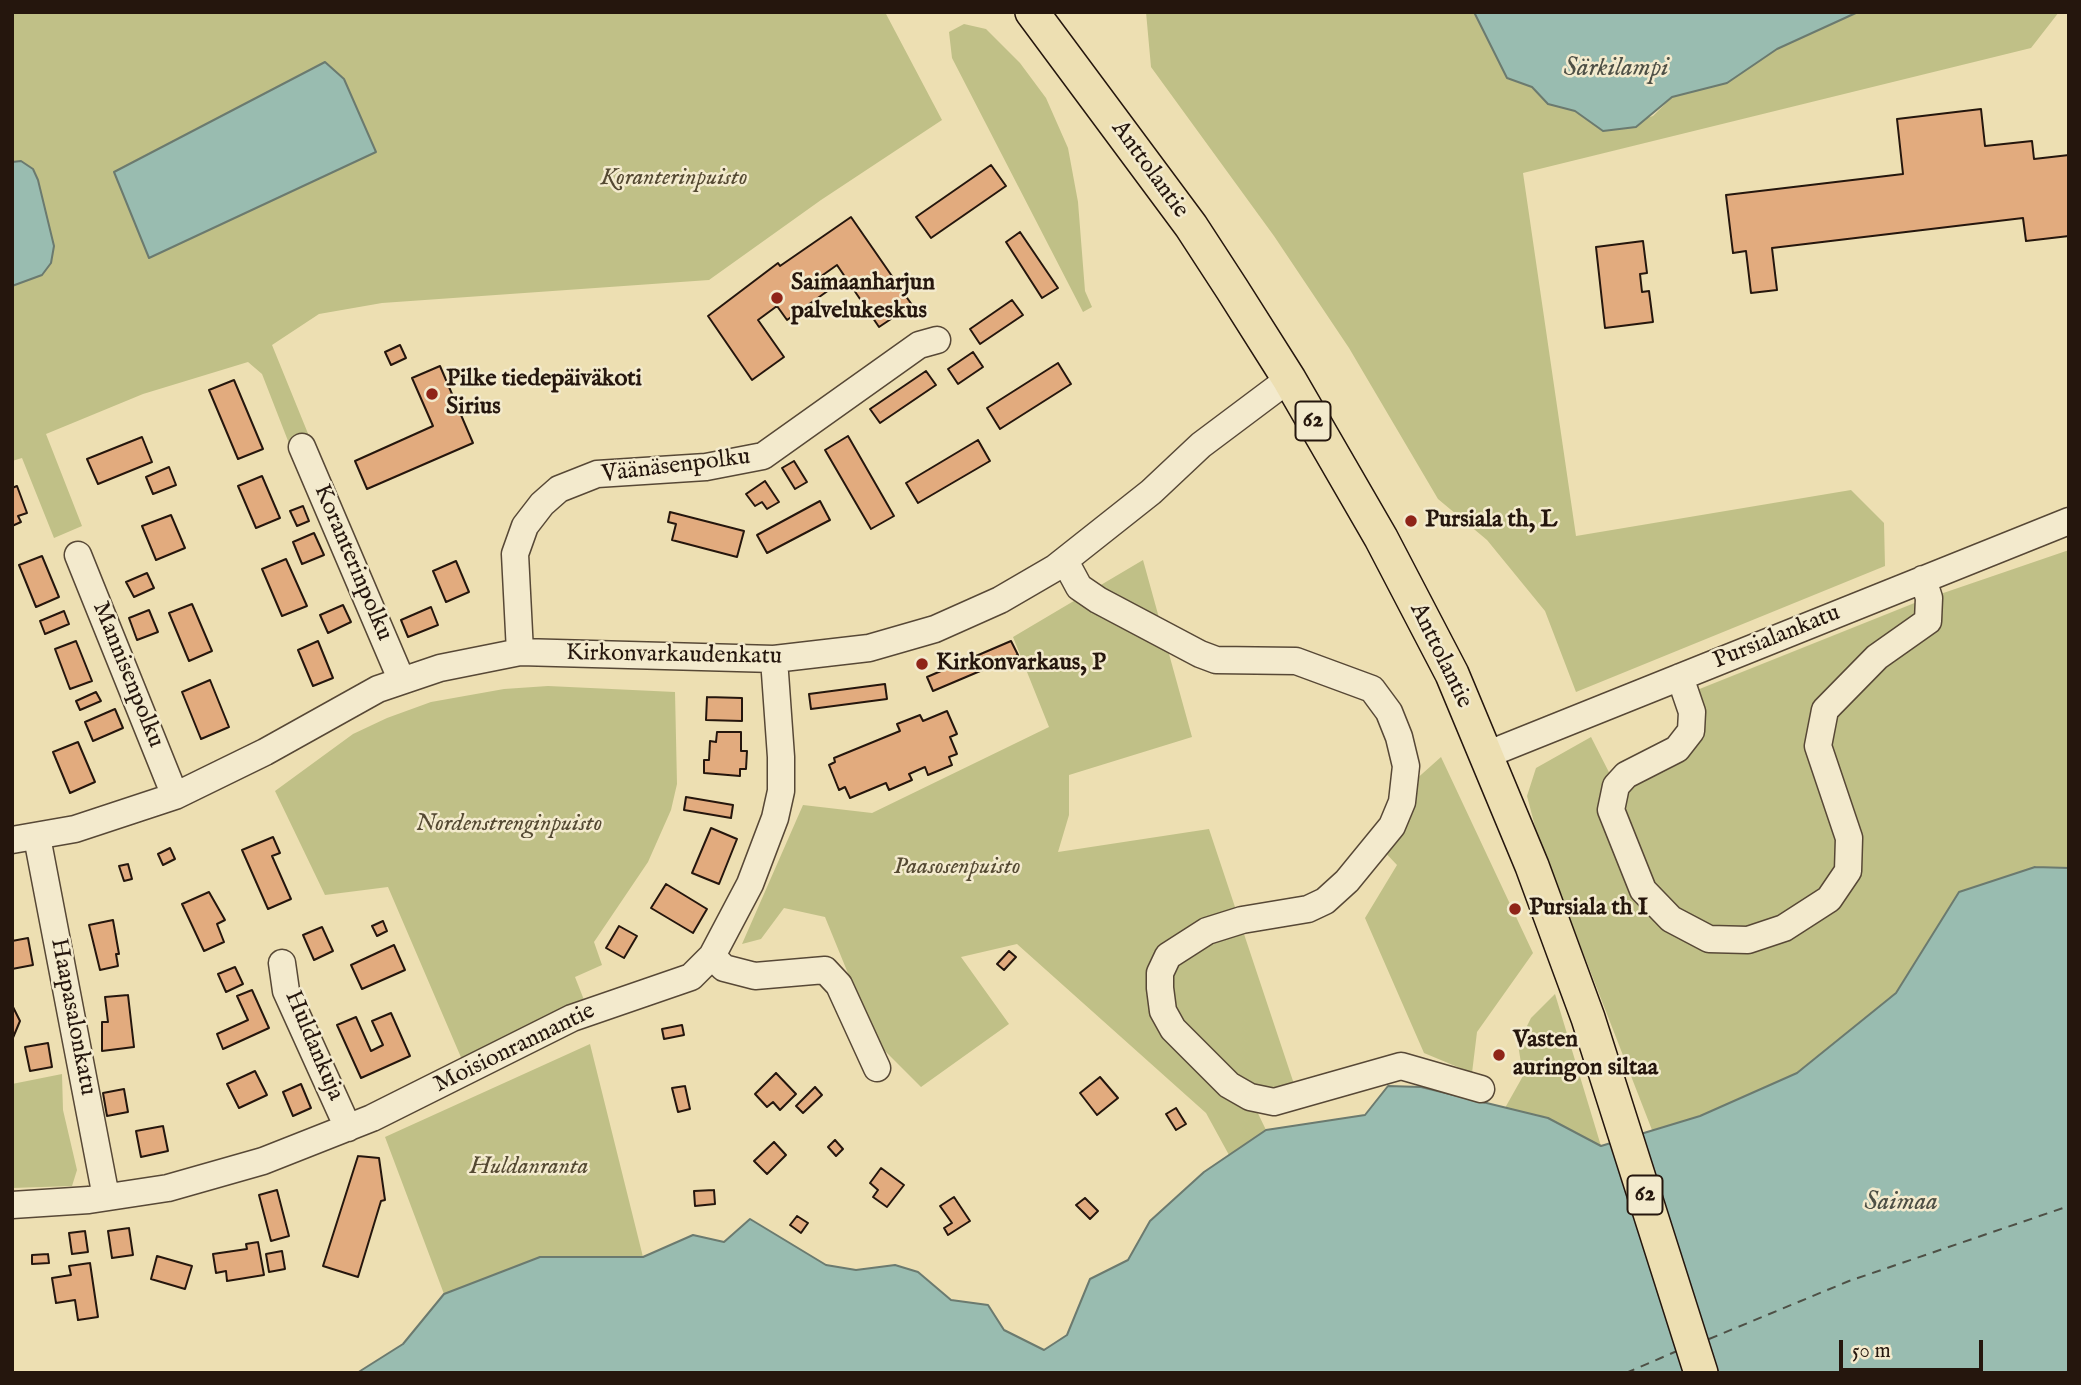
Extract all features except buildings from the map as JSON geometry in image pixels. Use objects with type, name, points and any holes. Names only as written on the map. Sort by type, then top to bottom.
[{"type":"main road","name":"Anttolantie","points":[[1032,12],[1191,226],[1289,379],[1381,538],[1452,674],[1588,1018],[1701,1373]]},
{"type":"street","name":"Väänäsenpolku","points":[[520,652],[515,554],[525,526],[542,504],[559,489],[597,474],[706,467],[763,456],[919,345],[937,340]]},
{"type":"street","name":"Kirkonvarkaudenkatu","points":[[25,839],[112,818],[175,796],[265,752],[401,679],[520,652],[774,659],[869,648],[935,629],[1000,600],[1065,561],[1151,492],[1201,445],[1289,379]]},
{"type":"street","name":"Koranterinpolku","points":[[302,447],[401,679]]},
{"type":"street","name":"Pursialankatu","points":[[1486,755],[2069,521]]},
{"type":"street","name":"Mannisenpolku","points":[[78,555],[175,796]]},
{"type":"street","points":[[1065,561],[1079,587],[1098,600],[1200,654],[1216,660],[1296,661],[1372,690],[1389,712],[1406,766],[1402,802],[1392,826],[1347,881],[1325,901],[1308,909],[1242,920],[1207,931],[1168,956],[1160,973],[1160,988],[1163,1011],[1173,1029],[1229,1085],[1250,1097],[1262,1100],[1274,1102],[1401,1066],[1482,1089]]},
{"type":"street","points":[[1680,677],[1692,712],[1691,731],[1677,749],[1626,775],[1616,786],[1611,810],[1643,890],[1671,919],[1709,939],[1748,940],[1784,928],[1829,899],[1847,871],[1849,838],[1818,746],[1825,710],[1877,657],[1928,621],[1929,598],[1923,579]]},
{"type":"street","name":"Moisionrannantie","points":[[12,1205],[106,1197],[168,1188],[223,1174],[348,1128],[572,1018],[691,977],[712,957],[761,861],[775,818],[780,791],[781,757],[774,659]]},
{"type":"street","name":"Haapasalonkatu","points":[[25,839],[106,1197]]},
{"type":"street","points":[[712,957],[724,968],[755,976],[825,970],[839,985],[877,1068]]},
{"type":"street","name":"Huldankuja","points":[[282,963],[286,990],[348,1128]]},
{"type":"green space","name":"Koranterinpuisto","points":[[12,12],[885,12],[942,120],[821,200],[709,280],[382,303],[319,314],[272,345],[309,436],[290,446],[262,374],[248,362],[143,394],[46,434],[82,526],[54,538],[22,458],[12,461]]},
{"type":"green space","points":[[1146,12],[1474,12],[1507,78],[1532,87],[1548,104],[1575,111],[1603,131],[1653,116],[1672,97],[1727,83],[1777,49],[1858,12],[2059,12],[2031,48],[1523,173],[1576,536],[1851,490],[1884,523],[1885,566],[1576,692],[1545,611],[1487,540],[1438,499],[1349,348],[1274,236],[1151,67]]},
{"type":"green space","points":[[964,24],[986,29],[1020,63],[1046,98],[1068,148],[1078,202],[1085,291],[1092,307],[1083,312],[952,58],[949,32]]},
{"type":"green space","points":[[2069,550],[2069,868],[2035,867],[1959,892],[1896,993],[1797,1073],[1700,1116],[1652,1130],[1537,834],[1527,796],[1536,768],[1591,737],[1616,786],[1677,749],[1687,694],[1917,602]]},
{"type":"green space","name":"Paasosenpuisto","points":[[1143,560],[1192,737],[1069,775],[1069,815],[1058,852],[1209,829],[1294,1084],[1250,1097],[1266,1130],[1229,1155],[1206,1113],[1017,944],[961,957],[1009,1024],[921,1087],[876,1042],[825,917],[784,908],[761,939],[742,944],[803,805],[872,813],[1049,727],[1013,637]]},
{"type":"green space","name":"Nordenstrenginpuisto","points":[[548,686],[675,692],[677,784],[671,810],[648,862],[594,942],[602,965],[575,977],[586,1005],[463,1062],[388,887],[325,895],[275,791],[353,734],[387,718],[431,702],[504,689]]},
{"type":"green space","points":[[1441,757],[1533,953],[1477,1032],[1472,1073],[1424,1053],[1365,918],[1397,865],[1377,844],[1404,790]]},
{"type":"green space","points":[[1555,994],[1601,1146],[1548,1118],[1505,1108],[1523,1076],[1518,1044],[1531,1018]]},
{"type":"green space","name":"Huldanranta","points":[[590,1044],[643,1257],[540,1257],[444,1294],[385,1137]]},
{"type":"green space","points":[[62,1074],[63,1110],[77,1170],[72,1186],[12,1188],[12,1084]]},
{"type":"water","name":"Särkilampi","points":[[1474,12],[1858,12],[1777,49],[1727,83],[1672,97],[1636,127],[1603,131],[1575,111],[1548,104],[1532,87],[1507,78]]},
{"type":"water","points":[[325,62],[344,79],[376,152],[149,258],[114,172]]},
{"type":"water","points":[[21,161],[33,169],[38,180],[54,246],[51,263],[42,275],[12,286],[12,162]]},
{"type":"water","name":"Saimaa","points":[[2035,867],[2069,868],[2069,1373],[357,1373],[403,1344],[444,1294],[540,1257],[643,1257],[693,1235],[724,1242],[750,1219],[826,1265],[856,1270],[895,1265],[918,1272],[951,1300],[988,1305],[1004,1330],[1044,1350],[1067,1335],[1090,1279],[1128,1260],[1150,1221],[1204,1172],[1266,1130],[1365,1115],[1388,1086],[1421,1087],[1548,1118],[1601,1146],[1700,1116],[1797,1073],[1896,993],[1959,892]]},
{"type":"ferry route","points":[[1709,1339],[1849,1281],[2069,1206]]},
{"type":"ferry route","points":[[1626,1373],[1677,1351]]},
{"type":"place","name":"Saimaanharjun palvelukeskus","points":[[777,298]]},
{"type":"place","name":"Pilke tiedepäiväkoti Sirius","points":[[432,394]]},
{"type":"place","name":"Pursiala th, L","points":[[1411,521]]},
{"type":"place","name":"Kirkonvarkaus, P","points":[[922,664]]},
{"type":"place","name":"Pursiala th I","points":[[1515,909]]},
{"type":"place","name":"Vasten auringon siltaa","points":[[1499,1055]]}]
